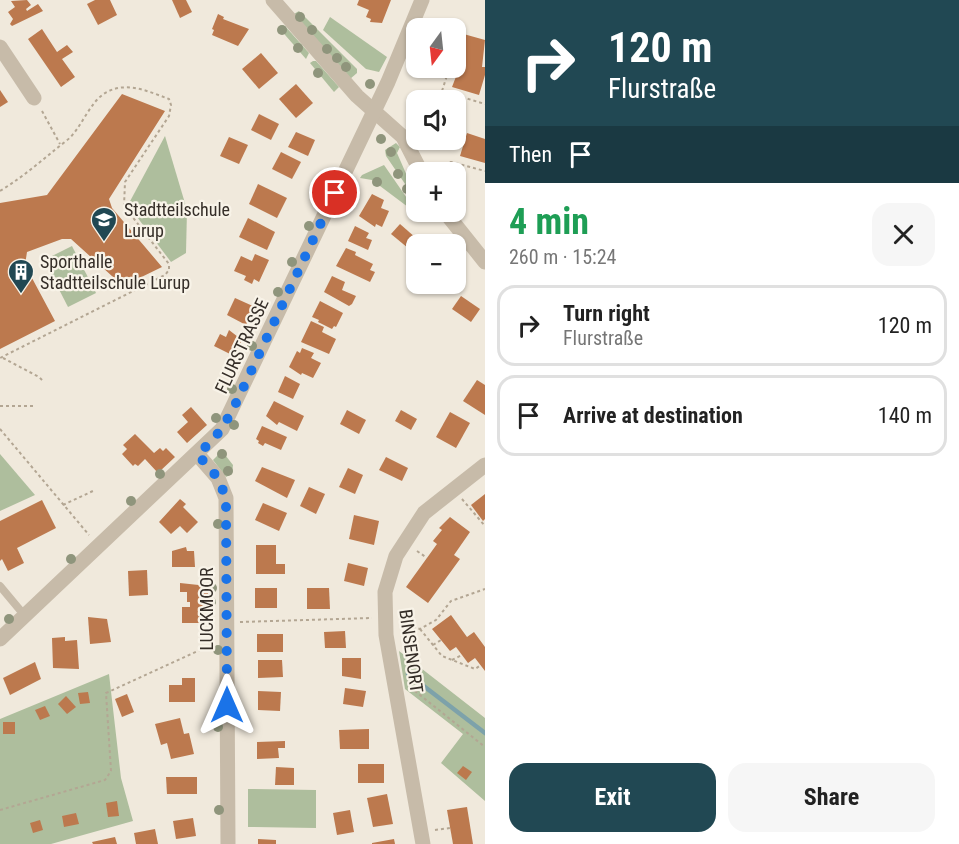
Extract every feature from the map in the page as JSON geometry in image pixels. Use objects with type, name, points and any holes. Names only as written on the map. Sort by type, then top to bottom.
[{"type":"street","points":[[273,0],[300,35],[357,96],[403,137],[420,162]]},
{"type":"street","name":"FLURSTRASSE","points":[[0,639],[198,455],[222,429],[374,111],[422,0]]},
{"type":"street","points":[[0,46],[37,103]]},
{"type":"street","points":[[453,222],[485,262]]},
{"type":"street","name":"LUCKMOOR","points":[[198,455],[218,478],[226,498],[228,844]]},
{"type":"street","name":"BINSENORT","points":[[426,838],[386,635],[385,592],[396,556],[418,520],[438,499],[485,465]]},
{"type":"lane","points":[[0,586],[25,616]]},
{"type":"path","points":[[446,78],[442,91],[485,104]]},
{"type":"path","points":[[0,191],[28,174],[66,141],[105,92],[118,88],[143,88],[169,99],[171,105],[169,116],[125,182],[124,206],[169,264],[169,270],[165,275],[1,358]]},
{"type":"path","points":[[37,103],[60,144]]},
{"type":"path","points":[[466,166],[485,171]]},
{"type":"path","points":[[1,358],[39,376],[44,382]]},
{"type":"path","points":[[0,406],[34,406]]},
{"type":"path","points":[[0,429],[93,540]]},
{"type":"path","points":[[63,505],[95,490]]},
{"type":"path","points":[[459,495],[485,526]]},
{"type":"path","points":[[410,546],[427,558]]},
{"type":"path","points":[[420,629],[436,620],[451,601],[485,589]]},
{"type":"path","points":[[237,622],[375,618]]},
{"type":"path","points":[[392,621],[420,629],[442,656],[475,669],[481,666]]},
{"type":"path","points":[[0,810],[105,780],[111,771],[104,697],[106,693],[226,639]]},
{"type":"path","points":[[433,645],[441,640]]},
{"type":"path","points":[[452,660],[462,655]]},
{"type":"path","points":[[403,684],[485,747]]},
{"type":"path","points":[[426,838],[450,828]]},
{"type":"green space","points":[[299,11],[357,69],[357,73],[350,79],[294,14]]},
{"type":"green space","points":[[330,17],[387,57],[379,72],[366,69],[323,30]]},
{"type":"green space","points":[[285,26],[309,53],[306,59],[279,28]]},
{"type":"green space","points":[[316,61],[339,87],[334,92],[310,63]]},
{"type":"green space","points":[[165,136],[187,210],[186,253],[171,262],[128,205]]},
{"type":"green space","points":[[396,143],[400,147],[397,153],[406,174],[406,185],[386,156],[385,150]]},
{"type":"green space","points":[[384,165],[406,197],[406,206],[372,180],[360,178]]},
{"type":"green space","points":[[72,246],[96,293],[68,307],[44,260]]},
{"type":"green space","points":[[222,451],[233,465],[232,474],[226,477],[213,460]]},
{"type":"green space","points":[[0,454],[35,495],[0,511]]},
{"type":"green space","points":[[399,651],[485,718],[485,801],[441,763],[463,734],[405,689]]},
{"type":"green space","points":[[109,674],[121,778],[133,821],[51,844],[0,844],[0,719]]},
{"type":"green space","points":[[248,789],[316,790],[316,828],[248,827]]},
{"type":"building","points":[[27,0],[31,5],[26,9],[27,11],[38,4],[43,11],[12,26],[10,24],[13,19],[8,12],[15,7],[11,1]]},
{"type":"building","points":[[95,0],[110,0],[117,15],[98,25],[87,4]]},
{"type":"building","points":[[172,0],[186,0],[192,12],[180,18]]},
{"type":"building","points":[[359,0],[391,0],[382,23],[370,22],[371,19],[366,17],[369,10],[357,5]]},
{"type":"building","points":[[218,14],[224,17],[223,19],[249,29],[238,46],[212,35]]},
{"type":"building","points":[[42,29],[57,52],[67,45],[73,52],[62,59],[75,77],[61,87],[28,39]]},
{"type":"building","points":[[466,35],[485,40],[482,67],[485,67],[485,75],[479,95],[452,87],[455,78],[466,78]]},
{"type":"building","points":[[261,53],[278,73],[259,89],[242,69]]},
{"type":"building","points":[[296,84],[313,103],[296,118],[279,99]]},
{"type":"building","points":[[0,90],[8,102],[0,107]]},
{"type":"building","points":[[122,94],[165,111],[109,199],[112,208],[162,267],[123,286],[71,239],[62,239],[27,252],[25,265],[55,321],[0,349],[0,203],[47,195]]},
{"type":"building","points":[[259,114],[279,124],[271,140],[251,130]]},
{"type":"building","points":[[296,132],[315,140],[308,156],[288,147]]},
{"type":"building","points":[[467,133],[485,139],[485,163],[460,156],[462,150],[466,150]]},
{"type":"building","points":[[229,137],[248,145],[239,164],[220,156]]},
{"type":"building","points":[[281,152],[301,162],[292,179],[272,169]]},
{"type":"building","points":[[258,184],[287,198],[277,218],[249,204]]},
{"type":"building","points":[[372,194],[384,200],[381,208],[389,211],[382,227],[376,224],[375,227],[359,216]]},
{"type":"building","points":[[248,218],[275,232],[267,250],[239,237]]},
{"type":"building","points":[[400,224],[411,234],[406,234],[406,246],[391,234]]},
{"type":"building","points":[[355,226],[369,233],[366,238],[372,240],[368,250],[348,241]]},
{"type":"building","points":[[346,248],[373,264],[370,270],[375,272],[370,282],[336,266]]},
{"type":"building","points":[[255,254],[269,260],[259,282],[254,279],[252,284],[244,280],[246,276],[234,271],[241,256],[252,261]]},
{"type":"building","points":[[332,276],[345,282],[342,290],[356,296],[349,306],[324,292]]},
{"type":"building","points":[[461,296],[480,309],[471,322],[452,309]]},
{"type":"building","points":[[235,298],[255,307],[246,325],[227,315]]},
{"type":"building","points":[[320,301],[343,313],[336,327],[332,329],[312,317]]},
{"type":"building","points":[[311,321],[324,327],[322,332],[336,339],[329,354],[301,342]]},
{"type":"building","points":[[229,330],[242,340],[234,356],[214,346],[220,334],[226,337]]},
{"type":"building","points":[[302,348],[314,353],[311,358],[321,363],[313,378],[302,373],[301,375],[289,367],[297,351],[300,353]]},
{"type":"building","points":[[285,376],[300,384],[293,399],[278,392]]},
{"type":"building","points":[[477,380],[485,385],[485,415],[463,401]]},
{"type":"building","points":[[274,401],[304,416],[297,431],[279,422],[277,425],[266,416]]},
{"type":"building","points":[[191,407],[207,425],[187,443],[177,432],[188,422],[182,415]]},
{"type":"building","points":[[347,410],[366,420],[359,434],[340,424]]},
{"type":"building","points":[[401,410],[417,419],[411,430],[395,421]]},
{"type":"building","points":[[450,412],[470,423],[456,448],[436,437]]},
{"type":"building","points":[[262,426],[287,437],[281,450],[265,443],[263,446],[258,443],[256,439]]},
{"type":"building","points":[[135,434],[154,453],[160,448],[163,451],[166,448],[175,457],[158,473],[145,459],[138,466],[135,464],[133,466],[122,454],[127,449],[123,445]]},
{"type":"building","points":[[386,457],[408,468],[402,481],[379,470]]},
{"type":"building","points":[[262,467],[295,480],[287,498],[255,481]]},
{"type":"building","points":[[348,468],[363,475],[355,494],[339,487]]},
{"type":"building","points":[[309,487],[325,494],[316,514],[300,506]]},
{"type":"building","points":[[485,494],[485,519],[483,521],[471,505]]},
{"type":"building","points":[[180,499],[186,504],[183,507],[198,522],[187,533],[180,526],[171,534],[159,522]]},
{"type":"building","points":[[42,500],[56,528],[17,548],[24,563],[8,571],[2,559],[0,561],[0,521]]},
{"type":"building","points":[[263,503],[287,513],[279,531],[255,520]]},
{"type":"building","points":[[354,515],[379,521],[374,545],[349,539]]},
{"type":"building","points":[[450,517],[470,532],[454,555],[460,559],[428,603],[406,587],[437,544],[433,541],[442,530],[439,528]]},
{"type":"building","points":[[256,545],[276,545],[276,564],[285,564],[285,574],[256,574]]},
{"type":"building","points":[[186,547],[187,551],[194,551],[195,567],[172,567],[172,551]]},
{"type":"building","points":[[348,563],[368,568],[364,586],[344,581]]},
{"type":"building","points":[[147,570],[148,595],[129,596],[128,571]]},
{"type":"building","points":[[180,583],[208,586],[208,608],[204,608],[204,623],[182,623],[182,607],[190,607],[190,602],[187,602],[187,592],[180,592]]},
{"type":"building","points":[[255,588],[277,588],[277,608],[255,608]]},
{"type":"building","points":[[307,588],[329,588],[330,609],[307,609]]},
{"type":"building","points":[[451,615],[467,637],[474,632],[485,647],[485,671],[475,658],[468,663],[456,647],[450,651],[432,629]]},
{"type":"building","points":[[88,617],[107,619],[111,642],[90,644]]},
{"type":"building","points":[[345,631],[346,648],[325,648],[324,632]]},
{"type":"building","points":[[257,634],[283,634],[283,652],[257,652]]},
{"type":"building","points":[[65,637],[65,641],[77,640],[79,669],[53,668],[52,638]]},
{"type":"building","points":[[342,658],[361,658],[361,679],[342,676]]},
{"type":"building","points":[[258,660],[282,660],[283,677],[258,678]]},
{"type":"building","points":[[35,662],[41,679],[10,695],[3,678]]},
{"type":"building","points":[[182,678],[195,678],[195,702],[169,702],[169,685],[182,685]]},
{"type":"building","points":[[345,688],[366,691],[363,707],[343,704]]},
{"type":"building","points":[[258,691],[281,692],[280,711],[258,710]]},
{"type":"building","points":[[88,692],[90,703],[80,704],[78,693]]},
{"type":"building","points":[[127,694],[134,712],[122,717],[115,699]]},
{"type":"building","points":[[66,696],[76,707],[67,714],[58,704]]},
{"type":"building","points":[[45,706],[50,716],[40,720],[35,710]]},
{"type":"building","points":[[180,718],[184,734],[189,733],[194,754],[171,759],[167,743],[161,745],[155,724]]},
{"type":"building","points":[[3,722],[15,722],[15,734],[3,734]]},
{"type":"building","points":[[369,729],[369,749],[340,749],[339,730]]},
{"type":"building","points":[[285,741],[285,748],[278,748],[279,758],[257,759],[257,742]]},
{"type":"building","points":[[358,764],[384,764],[384,783],[358,783]]},
{"type":"building","points":[[463,766],[472,772],[466,780],[457,773]]},
{"type":"building","points":[[276,767],[294,768],[294,785],[275,785]]},
{"type":"building","points":[[166,777],[197,777],[197,794],[167,794]]},
{"type":"building","points":[[387,794],[393,824],[373,827],[367,798]]},
{"type":"building","points":[[117,801],[119,816],[108,817],[106,803]]},
{"type":"building","points":[[467,807],[473,844],[453,844],[447,810]]},
{"type":"building","points":[[350,810],[354,832],[337,835],[333,813]]},
{"type":"building","points":[[76,813],[79,824],[64,827],[62,816]]},
{"type":"building","points":[[193,818],[196,836],[176,839],[173,821]]},
{"type":"building","points":[[40,820],[43,830],[33,833],[30,823]]},
{"type":"building","points":[[155,829],[158,844],[136,844],[134,833]]},
{"type":"building","points":[[115,837],[117,844],[93,844],[92,842]]},
{"type":"building","points":[[258,839],[276,840],[276,844],[258,844]]},
{"type":"building","points":[[394,839],[395,844],[372,844],[372,843]]},
{"type":"waterway","points":[[408,674],[485,733]]},
{"type":"place","name":"Stadtteilschule Lurup","points":[[104,243]]},
{"type":"place","name":"Sporthalle Stadtteilschule Lurup","points":[[21,295]]},
{"type":"route","points":[[227,705],[226,498],[224,488],[218,478],[198,455],[222,429],[237,401],[335,193]]}]
